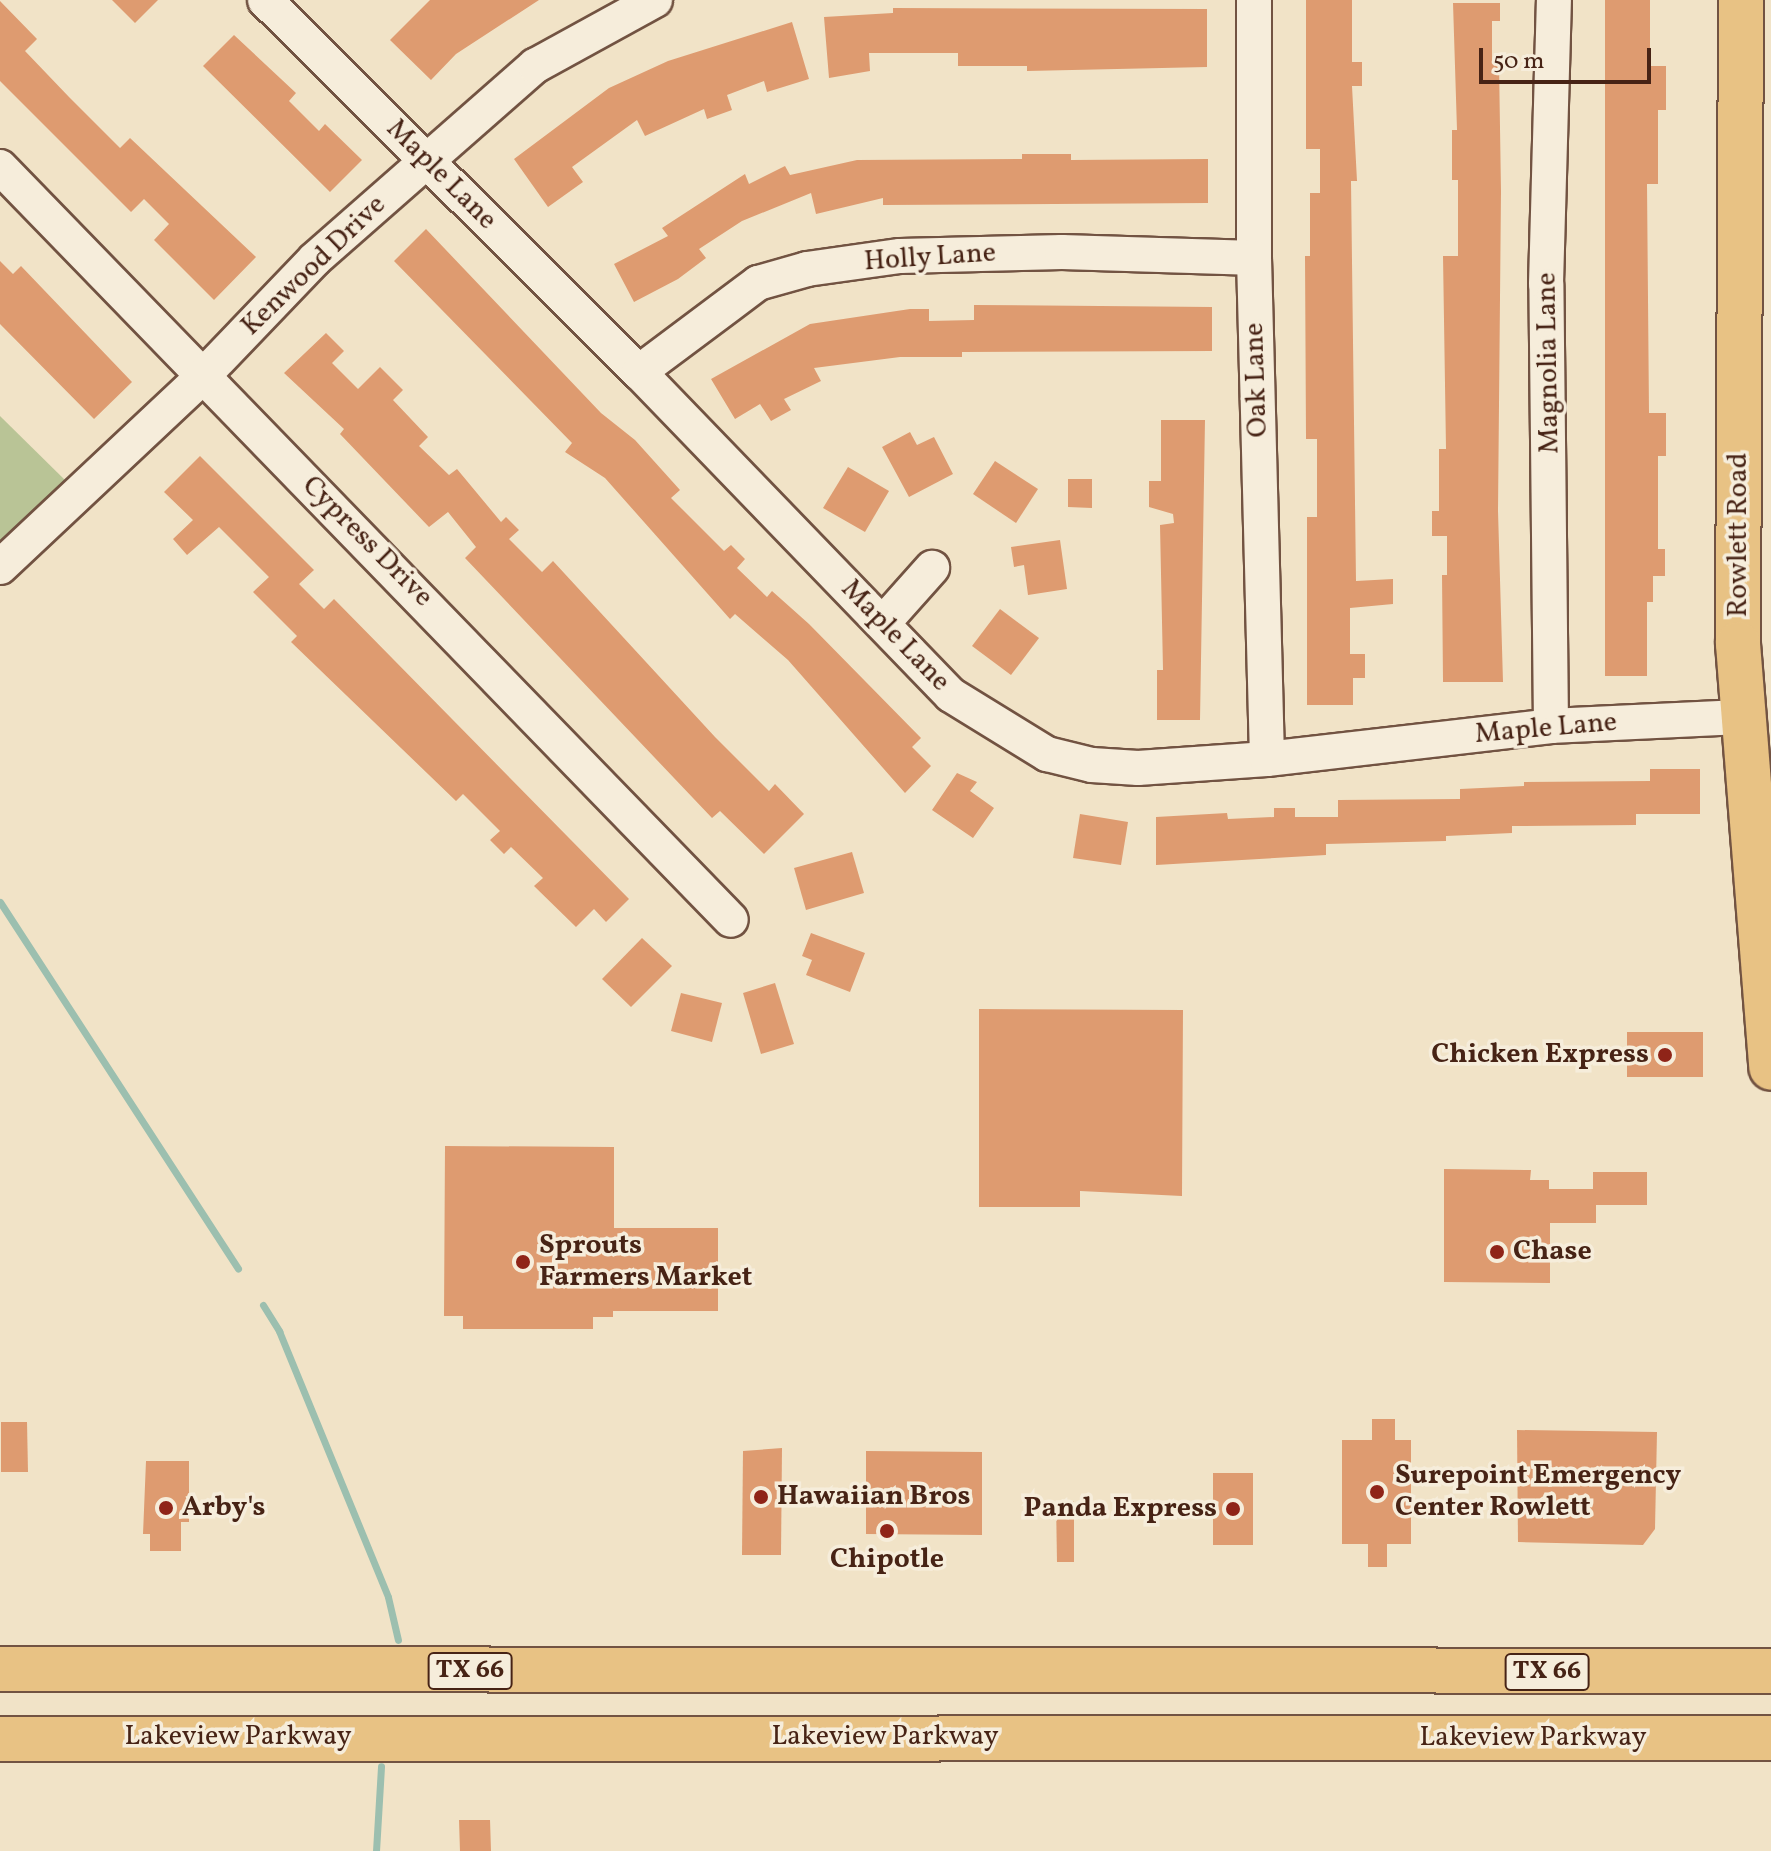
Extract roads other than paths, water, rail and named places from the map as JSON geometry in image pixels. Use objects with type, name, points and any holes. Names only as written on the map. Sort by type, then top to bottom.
[{"type":"main road","name":"Rowlett Road","points":[[1741,0],[1738,644],[1766,909],[1771,1068]]},
{"type":"main road","points":[[1740,161],[1757,212],[1760,299],[1771,329]]},
{"type":"main road","name":"TX 66","points":[[0,1669],[1161,1673],[1771,1671]]},
{"type":"main road","points":[[112,1670],[112,1738]]},
{"type":"main road","points":[[681,1671],[681,1737]]},
{"type":"main road","points":[[1161,1673],[1165,1737]]},
{"type":"main road","name":"Lakeview Parkway","points":[[0,1739],[1771,1738]]},
{"type":"street","name":"Maple Lane","points":[[265,0],[639,372],[951,695],[1047,754],[1092,765],[1138,768],[1267,759],[1551,726],[1745,717]]},
{"type":"street","name":"Kenwood Drive","points":[[0,567],[202,377],[315,259],[535,66],[655,0]]},
{"type":"street","name":"Oak Lane","points":[[1254,0],[1254,258],[1267,759]]},
{"type":"street","name":"Magnolia Lane","points":[[1551,726],[1546,284],[1554,0]]},
{"type":"street","name":"Cypress Drive","points":[[0,167],[731,920]]},
{"type":"street","name":"Holly Lane","points":[[639,372],[758,283],[807,269],[900,256],[1033,253],[1254,258]]},
{"type":"street","points":[[883,623],[932,568]]},
{"type":"waterway","points":[[0,902],[238,1269]]},
{"type":"waterway","points":[[263,1305],[279,1331],[388,1597],[398,1640]]},
{"type":"waterway","points":[[376,1851],[381,1766]]},
{"type":"place","name":"Chicken Express","points":[[1665,1055]]},
{"type":"place","name":"Chase","points":[[1497,1252]]},
{"type":"place","name":"Sprouts Farmers Market","points":[[523,1262]]},
{"type":"place","name":"Surepoint Emergency Center Rowlett","points":[[1377,1492]]},
{"type":"place","name":"Hawaiian Bros","points":[[761,1497]]},
{"type":"place","name":"Arby's","points":[[166,1508]]},
{"type":"place","name":"Panda Express","points":[[1233,1509]]},
{"type":"place","name":"Chipotle","points":[[887,1531]]}]
